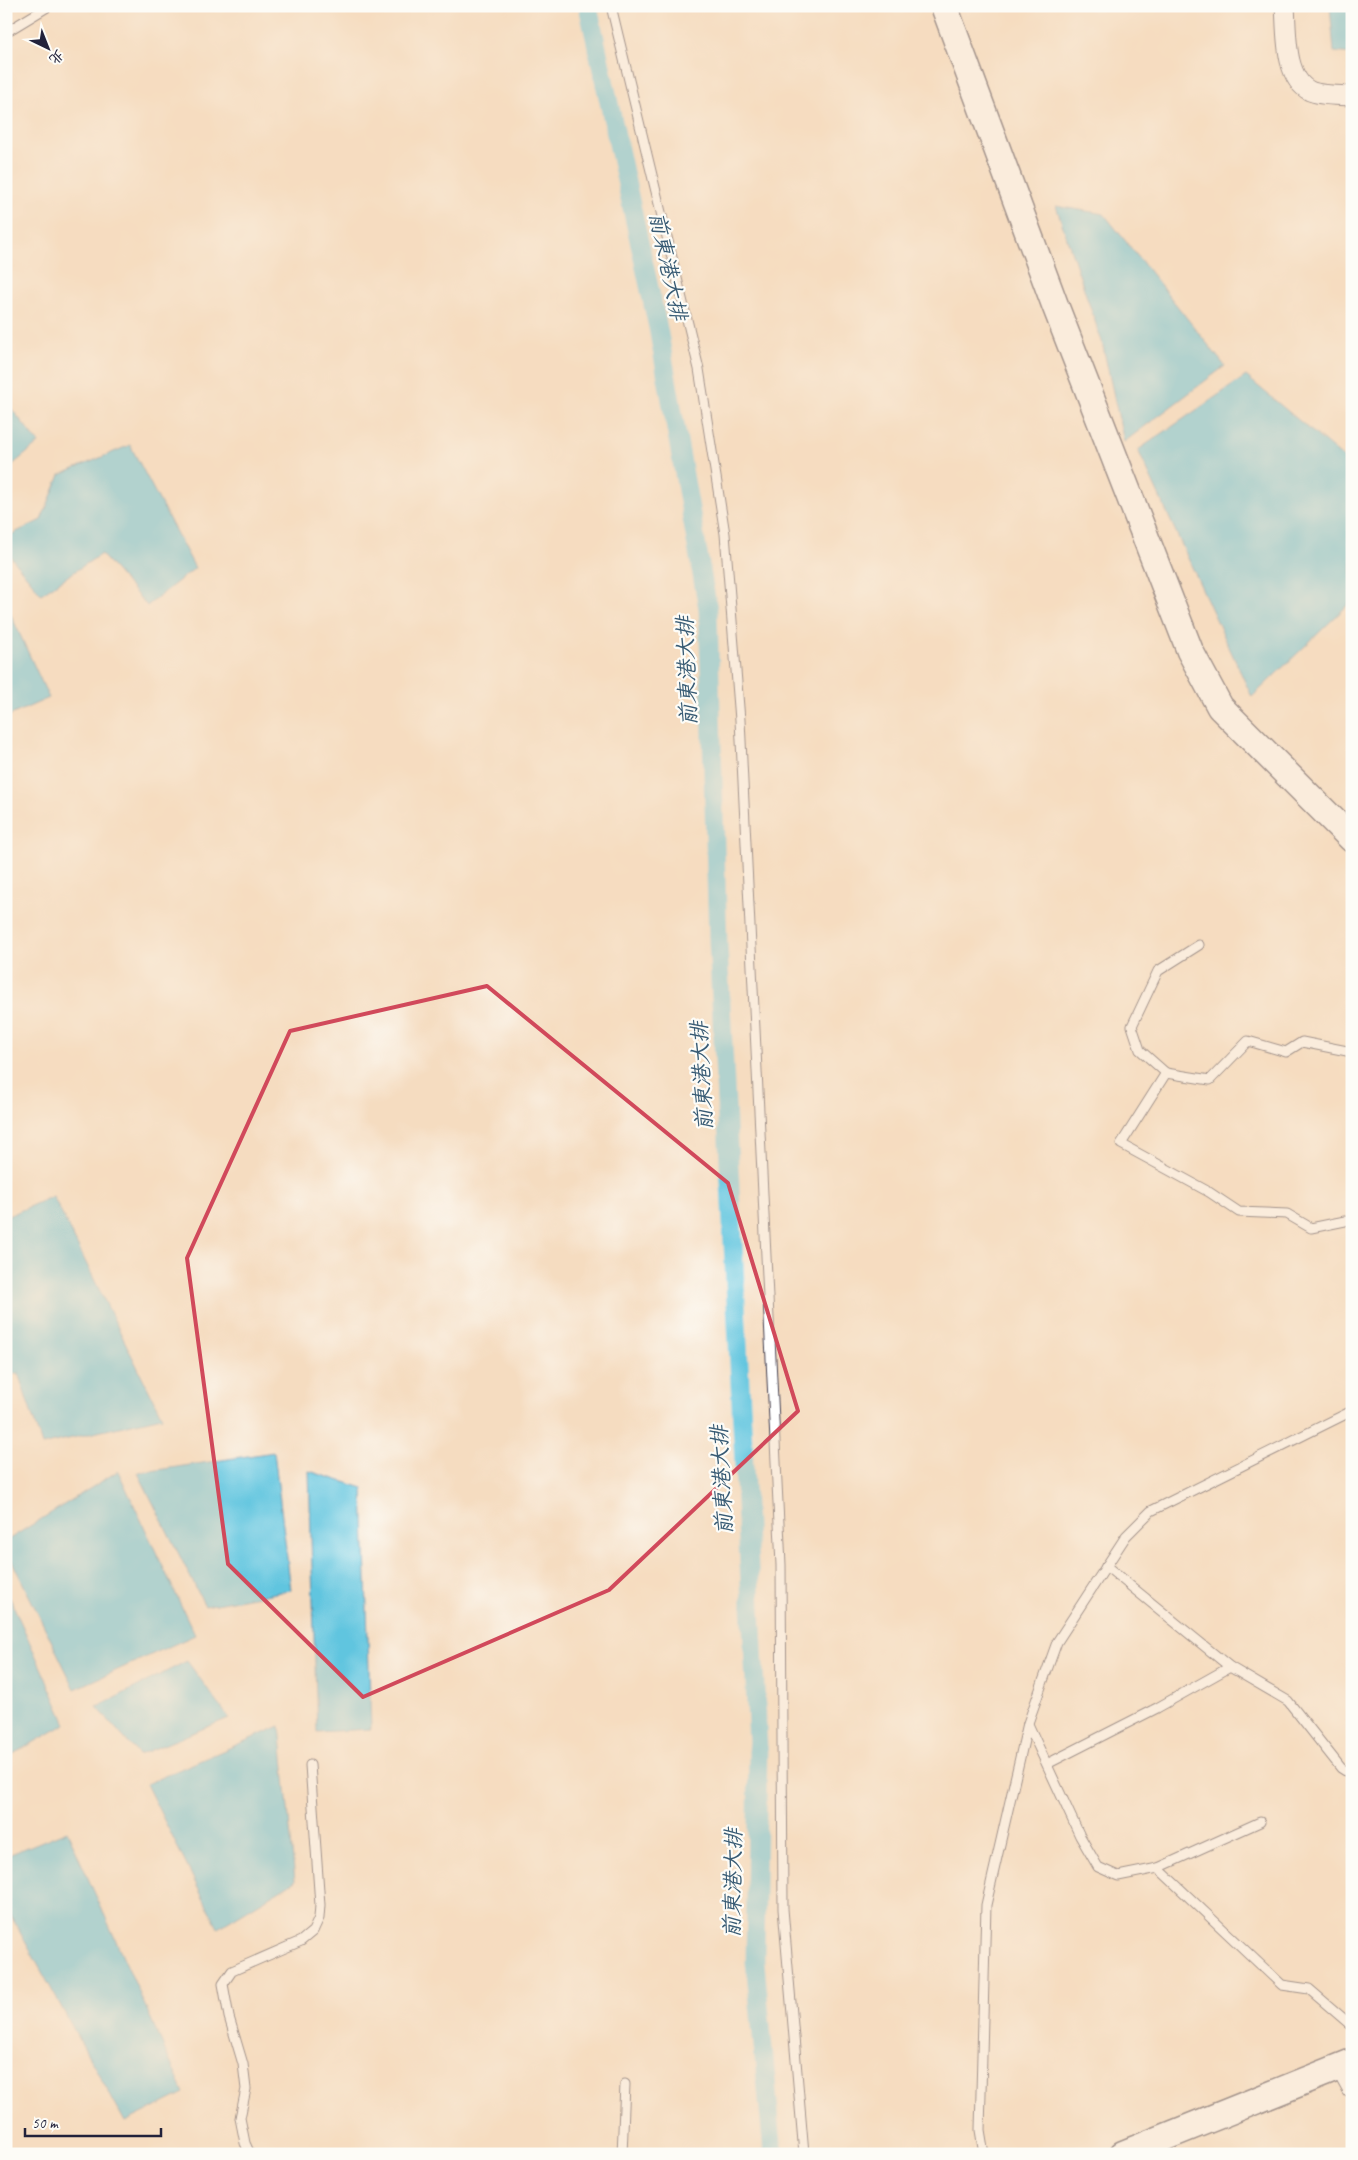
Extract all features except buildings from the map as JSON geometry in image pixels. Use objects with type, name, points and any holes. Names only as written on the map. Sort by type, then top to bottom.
[{"type":"main road","points":[[944,6],[1055,305],[1190,651],[1220,707],[1352,839]]},
{"type":"main road","points":[[1123,2154],[1348,2073]]},
{"type":"street","points":[[1285,6],[1291,70],[1298,82],[1311,91],[1352,96]]},
{"type":"lane","points":[[6,32],[49,6]]},
{"type":"lane","points":[[611,6],[699,369],[725,534],[740,720],[780,1565],[783,1909],[804,2154]]},
{"type":"lane","points":[[1199,945],[1158,971],[1132,1026],[1140,1050],[1166,1073],[1210,1080],[1248,1041],[1286,1052],[1302,1042],[1352,1052]]},
{"type":"lane","points":[[1166,1073],[1121,1144],[1209,1192],[1238,1212],[1286,1214],[1311,1228],[1345,1221]]},
{"type":"lane","points":[[984,2154],[980,2130],[986,1905],[1028,1723],[1056,1642],[1126,1536],[1152,1511],[1352,1411]]},
{"type":"lane","points":[[1106,1566],[1230,1667],[1288,1701],[1341,1768],[1352,1775]]},
{"type":"lane","points":[[1047,1764],[1157,1708],[1230,1667]]},
{"type":"lane","points":[[1028,1723],[1080,1836],[1098,1867],[1118,1876],[1158,1868],[1260,1822]]},
{"type":"lane","points":[[250,2154],[245,2143],[240,2118],[246,2089],[243,2064],[229,2017],[223,1984],[232,1970],[301,1940],[313,1931],[319,1918],[320,1905],[310,1765]]},
{"type":"lane","points":[[1158,1868],[1282,1985],[1309,1989],[1352,2026]]},
{"type":"lane","points":[[622,2154],[625,2084]]},
{"type":"highlighted area","points":[[487,986],[728,1183],[798,1411],[609,1590],[363,1697],[228,1564],[187,1258],[290,1031]]},
{"type":"water","points":[[1330,6],[1352,6],[1352,54],[1334,52]]},
{"type":"water","points":[[1056,206],[1104,214],[1225,366],[1124,442],[1102,342]]},
{"type":"water","points":[[1246,376],[1352,465],[1352,601],[1252,697],[1138,450]]},
{"type":"water","points":[[6,402],[39,443],[6,470]]},
{"type":"water","points":[[130,445],[195,568],[147,606],[101,554],[41,594],[6,551],[6,537],[41,520],[60,475]]},
{"type":"water","points":[[6,604],[49,698],[6,717]]},
{"type":"water","points":[[53,1196],[162,1417],[42,1445],[18,1373],[6,1376],[6,1217]]},
{"type":"water","points":[[274,1452],[291,1590],[205,1606],[138,1473]]},
{"type":"water","points":[[118,1471],[195,1635],[75,1689],[6,1549],[6,1541]]},
{"type":"water","points":[[309,1471],[363,1488],[371,1729],[317,1732]]},
{"type":"water","points":[[10,1598],[66,1724],[6,1758],[6,1600]]},
{"type":"water","points":[[187,1661],[229,1718],[139,1755],[97,1707]]},
{"type":"water","points":[[280,1726],[295,1881],[218,1928],[146,1784]]},
{"type":"water","points":[[67,1831],[184,2093],[125,2122],[6,1907],[6,1856]]},
{"type":"waterway","name":"前東港大排","points":[[588,6],[658,328],[708,609],[718,942],[758,1746],[755,1962],[773,2154]]}]
